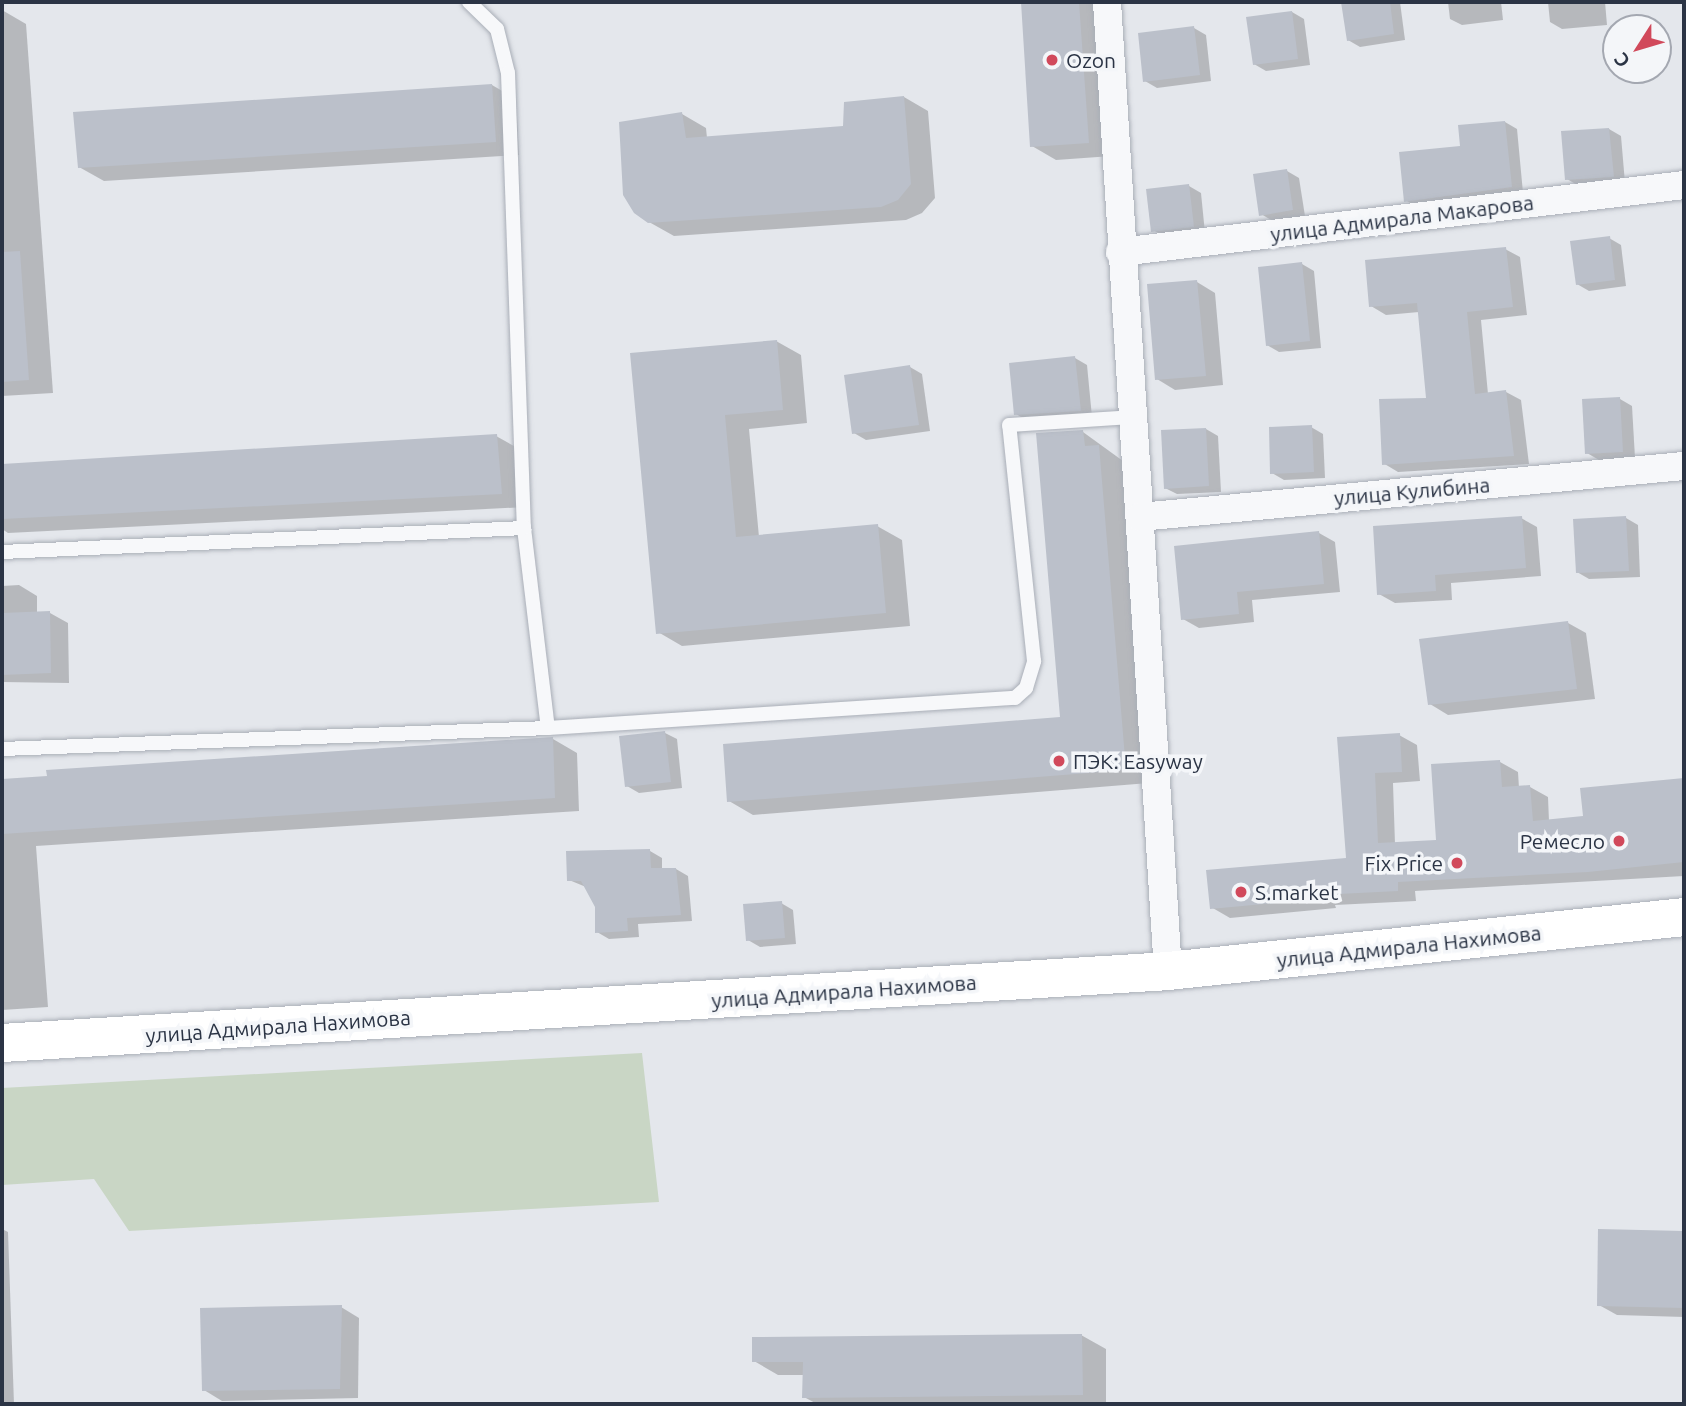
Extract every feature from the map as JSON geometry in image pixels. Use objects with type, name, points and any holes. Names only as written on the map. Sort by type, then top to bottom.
[{"type":"main road","name":"улица Адмирала Нахимова","points":[[2,1043],[1168,971],[1684,917]]},
{"type":"street","points":[[1107,2],[1120,252],[1140,517],[1168,971]]},
{"type":"street","name":"улица Адмирала Макарова","points":[[1120,252],[1684,185]]},
{"type":"street","name":"улица Кулибина","points":[[1140,517],[1684,466]]},
{"type":"lane","points":[[469,2],[497,29],[508,73],[524,528],[548,728]]},
{"type":"lane","points":[[2,749],[548,728],[1015,698],[1027,688],[1034,662],[1009,425],[1132,418]]},
{"type":"lane","points":[[2,552],[524,528]]},
{"type":"green space","points":[[642,1053],[659,1202],[129,1231],[94,1179],[2,1185],[2,1088]]},
{"type":"building","points":[[1021,2],[1079,2],[1089,143],[1030,147]]},
{"type":"building","points":[[1341,2],[1390,2],[1394,34],[1347,41]]},
{"type":"building","points":[[1292,11],[1298,59],[1253,65],[1246,17]]},
{"type":"building","points":[[1194,26],[1200,75],[1143,82],[1138,33]]},
{"type":"building","points":[[492,84],[496,142],[78,168],[73,112]]},
{"type":"building","points":[[904,96],[911,184],[898,200],[881,207],[648,223],[634,213],[623,195],[619,122],[682,112],[686,138],[843,126],[844,102]]},
{"type":"building","points":[[1505,121],[1512,187],[1404,202],[1399,152],[1460,146],[1458,125]]},
{"type":"building","points":[[1609,128],[1614,177],[1565,180],[1561,131]]},
{"type":"building","points":[[1287,169],[1293,210],[1259,216],[1253,174]]},
{"type":"building","points":[[1189,184],[1194,227],[1151,232],[1146,189]]},
{"type":"building","points":[[1610,236],[1615,280],[1576,285],[1570,241]]},
{"type":"building","points":[[1506,247],[1513,307],[1467,312],[1475,394],[1506,390],[1514,456],[1382,465],[1379,399],[1426,398],[1417,303],[1369,307],[1365,260]]},
{"type":"building","points":[[20,251],[29,380],[2,382],[2,252]]},
{"type":"building","points":[[1302,262],[1310,341],[1266,346],[1258,267]]},
{"type":"building","points":[[1197,280],[1206,376],[1155,380],[1147,284]]},
{"type":"building","points":[[777,340],[783,410],[725,415],[736,537],[878,524],[886,613],[656,634],[630,353]]},
{"type":"building","points":[[1075,356],[1081,411],[1014,415],[1009,363]]},
{"type":"building","points":[[910,365],[919,425],[852,434],[844,375]]},
{"type":"building","points":[[1620,397],[1623,452],[1585,454],[1582,399]]},
{"type":"building","points":[[1312,425],[1314,472],[1270,474],[1269,427]]},
{"type":"building","points":[[1206,428],[1209,486],[1164,489],[1161,430]]},
{"type":"building","points":[[1083,430],[1085,446],[1099,445],[1126,770],[727,802],[723,744],[1060,717],[1036,433]]},
{"type":"building","points":[[497,434],[502,494],[2,519],[2,464]]},
{"type":"building","points":[[1522,516],[1526,568],[1435,575],[1436,591],[1377,595],[1373,526]]},
{"type":"building","points":[[1626,516],[1629,571],[1576,573],[1573,519]]},
{"type":"building","points":[[1319,531],[1324,584],[1237,592],[1239,614],[1181,620],[1174,546]]},
{"type":"building","points":[[50,611],[51,673],[2,675],[2,613]]},
{"type":"building","points":[[1568,621],[1577,689],[1428,705],[1419,639]]},
{"type":"building","points":[[665,731],[671,782],[625,787],[619,736]]},
{"type":"building","points":[[1400,733],[1402,772],[1375,773],[1378,843],[1436,840],[1431,764],[1500,760],[1502,787],[1530,785],[1533,821],[1583,816],[1580,788],[1684,778],[1684,862],[1588,872],[1398,882],[1398,891],[1318,895],[1318,899],[1210,909],[1206,870],[1346,858],[1337,737]]},
{"type":"building","points":[[553,737],[555,798],[2,834],[2,779],[47,776],[46,770]]},
{"type":"building","points":[[650,849],[651,868],[676,868],[681,915],[627,918],[628,931],[595,933],[595,907],[581,881],[567,881],[566,851]]},
{"type":"building","points":[[782,901],[785,938],[746,941],[743,904]]},
{"type":"building","points":[[1598,1229],[1684,1231],[1684,1308],[1597,1306]]},
{"type":"building","points":[[342,1305],[340,1389],[202,1391],[200,1308]]},
{"type":"building","points":[[1082,1334],[1083,1395],[802,1398],[803,1362],[752,1362],[752,1337]]},
{"type":"place","name":"Ozon","points":[[1052,60]]},
{"type":"place","name":"ПЭК: Easyway","points":[[1059,761]]},
{"type":"place","name":"Ремесло","points":[[1619,841]]},
{"type":"place","name":"Fix Price","points":[[1457,863]]},
{"type":"place","name":"S.market","points":[[1241,892]]}]
